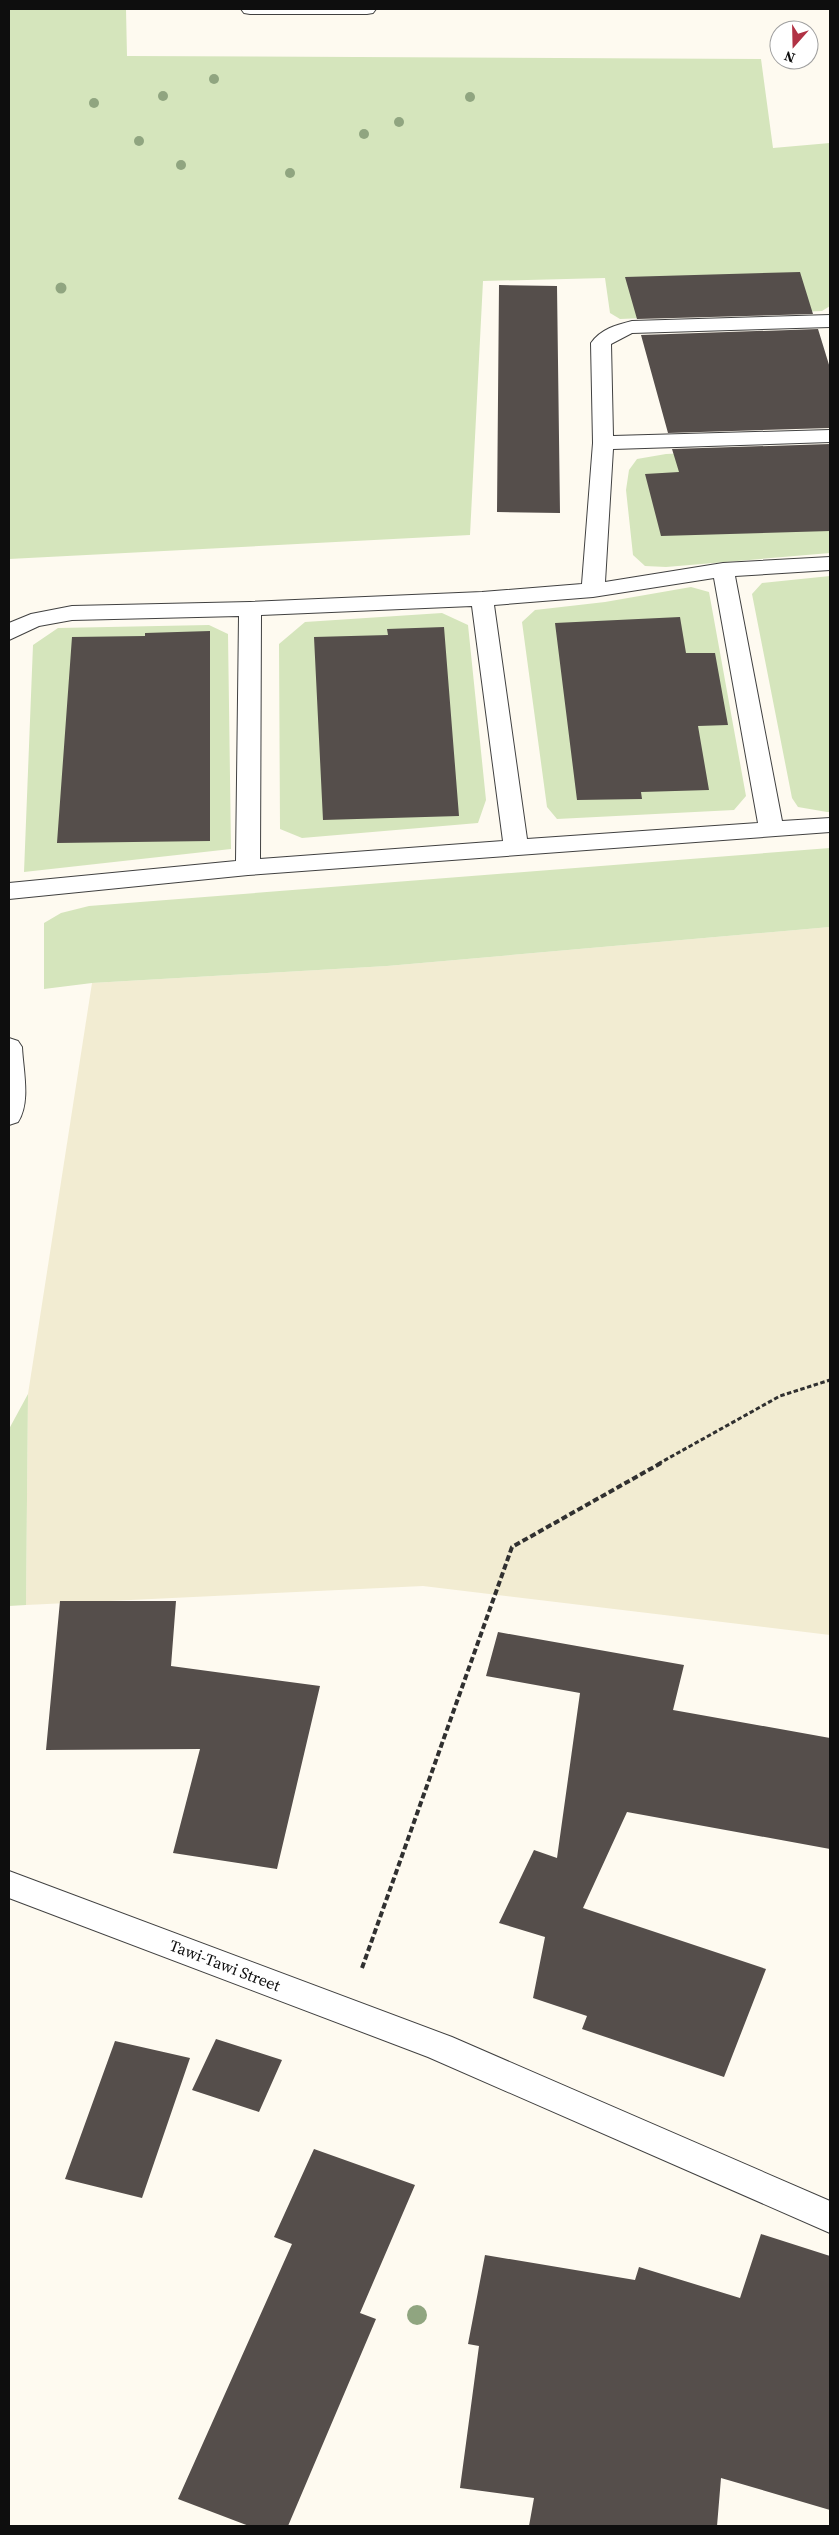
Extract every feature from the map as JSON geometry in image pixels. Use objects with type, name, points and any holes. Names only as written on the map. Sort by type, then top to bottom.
[{"type":"street","points":[[250,9],[367,9]]},
{"type":"street","points":[[593,590],[603,443],[601,343],[613,333],[632,327],[830,321]]},
{"type":"street","points":[[603,443],[830,436]]},
{"type":"street","points":[[9,633],[19,625],[44,617],[72,613],[250,609],[482,599],[593,590],[723,570],[830,563]]},
{"type":"street","points":[[723,570],[772,827]]},
{"type":"street","points":[[482,599],[516,846]]},
{"type":"street","points":[[248,867],[250,609]]},
{"type":"street","points":[[9,891],[248,867],[772,827],[830,825]]},
{"type":"street","points":[[9,1047],[12,1094],[9,1116]]},
{"type":"street","name":"Tawi-Tawi Street","points":[[9,1884],[440,2046],[830,2217]]},
{"type":"path","points":[[346,2011],[512,1547],[780,1396],[830,1380]]},
{"type":"shaded area","points":[[830,927],[830,1635],[423,1586],[26,1605],[28,1394],[92,983],[387,966]]},
{"type":"green space","points":[[9,9],[126,9],[127,56],[761,59],[773,148],[830,143],[830,306],[822,311],[620,319],[610,313],[605,278],[483,281],[470,535],[9,559]]},
{"type":"green space","points":[[830,447],[830,553],[666,567],[645,566],[633,555],[626,490],[629,470],[637,459],[666,454]]},
{"type":"green space","points":[[830,576],[830,812],[827,812],[798,807],[792,798],[752,594],[762,583]]},
{"type":"green space","points":[[691,587],[709,592],[746,796],[734,810],[557,819],[547,807],[522,622],[535,610],[605,602]]},
{"type":"green space","points":[[442,613],[468,625],[486,800],[478,823],[302,838],[280,829],[279,644],[305,622]]},
{"type":"green space","points":[[209,625],[228,634],[231,849],[24,872],[33,645],[58,628]]},
{"type":"green space","points":[[830,848],[830,927],[387,966],[92,983],[44,989],[44,923],[61,913],[89,906]]},
{"type":"green space","points":[[28,1394],[26,1605],[9,1606],[9,1429]]},
{"type":"building","points":[[800,272],[813,314],[637,319],[625,277]]},
{"type":"building","points":[[499,285],[557,286],[560,513],[497,512]]},
{"type":"building","points":[[818,329],[830,368],[830,428],[668,433],[641,335]]},
{"type":"building","points":[[830,444],[830,531],[661,536],[645,474],[679,472],[672,449]]},
{"type":"building","points":[[680,617],[686,653],[715,653],[728,725],[698,726],[709,790],[641,792],[642,799],[577,800],[555,623]]},
{"type":"building","points":[[444,627],[459,816],[323,820],[314,637],[388,635],[387,629]]},
{"type":"building","points":[[210,631],[210,841],[57,843],[72,637],[145,636],[145,633]]},
{"type":"building","points":[[60,1601],[176,1601],[171,1666],[320,1686],[277,1869],[173,1853],[200,1749],[46,1750]]},
{"type":"building","points":[[498,1632],[684,1665],[673,1710],[830,1738],[830,1849],[627,1812],[583,1908],[766,1969],[724,2077],[582,2029],[587,2016],[533,1998],[545,1937],[499,1923],[534,1850],[557,1858],[580,1693],[486,1676]]},
{"type":"building","points":[[216,2039],[282,2060],[259,2112],[192,2090]]},
{"type":"building","points":[[115,2041],[190,2058],[142,2198],[65,2179]]},
{"type":"building","points":[[314,2149],[415,2185],[360,2313],[376,2319],[288,2526],[249,2526],[178,2499],[292,2244],[274,2237]]},
{"type":"building","points":[[761,2234],[830,2256],[830,2510],[721,2478],[717,2526],[529,2526],[534,2498],[460,2488],[479,2346],[468,2344],[485,2255],[635,2280],[639,2267],[740,2298]]}]
